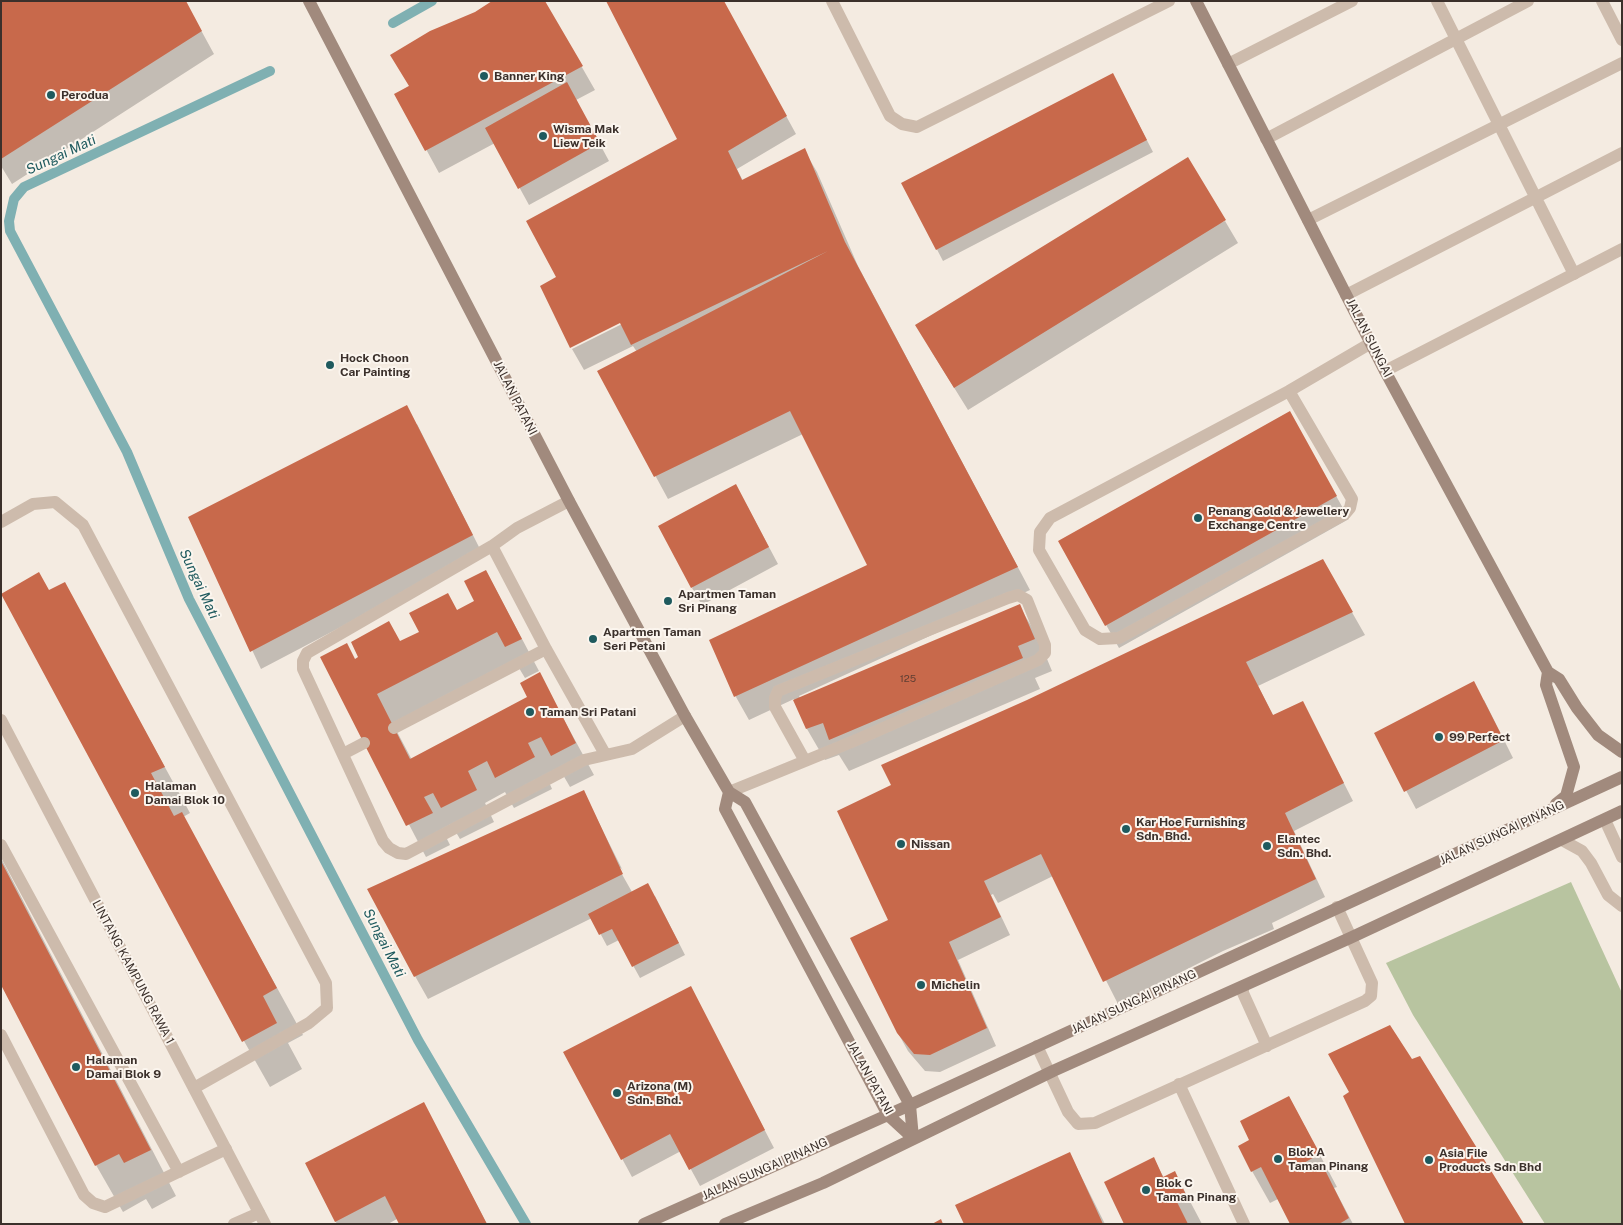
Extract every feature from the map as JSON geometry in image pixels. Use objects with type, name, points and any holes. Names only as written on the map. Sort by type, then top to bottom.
[{"type":"main road","name":"JALAN SUNGAI","points":[[1196,1],[1385,371],[1548,672],[1559,679],[1577,708],[1598,735],[1622,752]]},
{"type":"main road","name":"JALAN PATANI","points":[[312,2],[569,501],[685,716],[729,792],[745,802],[910,1105],[913,1138]]},
{"type":"main road","name":"JALAN SUNGAI","points":[[1544,814],[1566,796],[1574,767],[1546,685],[1548,672]]},
{"type":"main road","name":"JALAN SUNGAI PINANG","points":[[650,1222],[910,1105],[1622,777]]},
{"type":"main road","name":"JALAN PATANI","points":[[729,792],[725,809],[888,1115],[913,1138]]},
{"type":"main road","points":[[726,1224],[823,1183],[1050,1073],[1350,938],[1622,811]]},
{"type":"street","points":[[832,1],[890,116],[902,124],[917,127],[1169,1]]},
{"type":"street","points":[[1228,64],[1352,1]]},
{"type":"street","points":[[1437,1],[1574,274]]},
{"type":"street","points":[[1266,139],[1528,1]]},
{"type":"street","points":[[1602,1],[1622,40]]},
{"type":"street","points":[[1308,220],[1622,63]]},
{"type":"street","points":[[1346,295],[1622,153]]},
{"type":"street","points":[[1385,371],[1622,249]]},
{"type":"street","points":[[1289,391],[1352,498],[1350,508],[1345,514],[1120,638],[1100,639],[1086,630],[1039,550],[1040,532],[1050,518],[1289,391],[1371,343]]},
{"type":"street","points":[[569,501],[517,528],[492,546],[307,653],[303,661],[303,669],[383,841],[389,848],[398,853],[406,854],[584,760],[632,749],[685,716]]},
{"type":"street","points":[[1,522],[33,504],[55,502],[83,525],[326,983],[327,1008],[309,1023],[194,1088]]},
{"type":"street","points":[[492,546],[546,649],[605,754]]},
{"type":"street","points":[[729,792],[805,761],[1038,660],[1044,654],[1045,645],[1026,600],[1018,595],[1008,598],[778,691],[775,698],[775,707],[805,761]]},
{"type":"street","points":[[394,728],[546,649]]},
{"type":"street","name":"LINTANG KAMPUNG RAWA 1","points":[[1,720],[262,1219]]},
{"type":"street","points":[[343,754],[364,743]]},
{"type":"street","points":[[1605,820],[1622,856]]},
{"type":"street","points":[[1562,840],[1582,851],[1591,863],[1608,895],[1622,906]]},
{"type":"street","points":[[1,845],[179,1172]]},
{"type":"street","points":[[1037,1046],[1068,1112],[1078,1124],[1095,1123],[1366,1001],[1371,996],[1372,983],[1350,938],[1338,907]]},
{"type":"street","points":[[1243,987],[1243,993],[1266,1046]]},
{"type":"street","points":[[1,1034],[84,1195],[93,1203],[105,1207],[226,1149]]},
{"type":"street","points":[[1179,1084],[1244,1224]]},
{"type":"street","points":[[234,1224],[262,1219]]},
{"type":"green space","points":[[1571,882],[1622,993],[1622,1224],[1545,1224],[1413,1015],[1386,963]]},
{"type":"building","name":"Perodua","points":[[1,1],[186,1],[202,31],[1,159]]},
{"type":"building","name":"Banner King","points":[[492,1],[545,1],[583,66],[425,151],[394,94],[409,86],[390,55],[430,31],[475,12]]},
{"type":"building","points":[[606,1],[724,1],[787,116],[728,151],[742,180],[805,148],[845,242],[1018,567],[734,697],[709,640],[867,565],[790,411],[654,477],[597,371],[828,251],[631,345],[620,323],[570,348],[540,286],[556,277],[526,221],[677,139]]},
{"type":"building","points":[[1113,73],[1147,140],[936,250],[901,183]]},
{"type":"building","name":"Wisma Mak Liew Teik","points":[[567,82],[600,143],[518,189],[485,128]]},
{"type":"building","points":[[1188,157],[1226,220],[954,388],[915,325]]},
{"type":"building","points":[[407,405],[473,535],[250,652],[188,517]]},
{"type":"building","name":"Penang Gold & Jewellery Exchange Centre","points":[[1290,411],[1337,496],[1105,626],[1058,541]]},
{"type":"building","points":[[736,484],[769,547],[691,588],[658,526]]},
{"type":"building","points":[[1323,559],[1353,612],[1246,662],[1273,715],[1303,701],[1344,783],[1285,813],[1316,879],[1103,982],[1041,854],[984,881],[1001,917],[949,942],[987,1028],[930,1055],[914,1054],[897,1033],[850,938],[888,920],[837,811],[891,785],[881,765],[1027,700]]},
{"type":"building","name":"Taman Sri Patani","points":[[486,570],[522,639],[505,647],[497,632],[377,694],[410,759],[527,697],[520,683],[540,672],[576,743],[551,756],[541,737],[528,743],[535,757],[495,778],[487,761],[468,771],[477,790],[441,808],[433,793],[424,797],[433,813],[406,826],[320,657],[347,643],[355,659],[358,657],[351,642],[389,621],[400,641],[419,632],[409,613],[448,593],[457,610],[474,601],[464,581]]},
{"type":"building","name":"Halaman Damai Blok 10","points":[[39,572],[49,590],[65,582],[165,767],[151,773],[174,816],[182,812],[277,988],[263,996],[277,1023],[242,1042],[1,594]]},
{"type":"building","points":[[1020,604],[1035,639],[1018,646],[1023,658],[829,740],[823,723],[806,729],[793,700]]},
{"type":"building","name":"99 Perfect","points":[[1474,681],[1504,740],[1404,792],[1374,733]]},
{"type":"building","points":[[584,790],[623,874],[414,977],[367,889]]},
{"type":"building","name":"Halaman Damai Blok 9","points":[[1,861],[151,1150],[124,1163],[119,1154],[95,1166],[1,985]]},
{"type":"building","points":[[648,883],[679,943],[632,967],[612,929],[599,935],[588,914]]},
{"type":"building","points":[[691,986],[765,1130],[689,1170],[670,1134],[621,1160],[563,1052]]},
{"type":"building","name":"Asia File Products Sdn Bhd","points":[[1390,1025],[1412,1059],[1420,1056],[1524,1224],[1405,1224],[1343,1096],[1349,1092],[1328,1054]]},
{"type":"building","name":"Blok A Taman Pinang","points":[[1289,1096],[1320,1154],[1300,1165],[1304,1173],[1322,1164],[1349,1218],[1339,1224],[1290,1224],[1261,1167],[1251,1172],[1238,1146],[1249,1140],[1240,1121]]},
{"type":"building","points":[[424,1102],[487,1224],[399,1224],[385,1196],[335,1222],[305,1163]]},
{"type":"building","points":[[1070,1152],[1103,1224],[964,1224],[955,1205]]},
{"type":"building","name":"Blok C Taman Pinang","points":[[1154,1157],[1163,1177],[1175,1171],[1187,1197],[1177,1202],[1188,1224],[1124,1224],[1104,1182]]},
{"type":"building","points":[[941,1219],[943,1224],[932,1224]]},
{"type":"waterway","name":"Sungai Mati","points":[[393,23],[432,1]]},
{"type":"waterway","name":"Sungai Mati","points":[[270,71],[24,187],[14,199],[9,221],[10,231],[127,452],[189,599],[418,1040],[526,1224]]},
{"type":"place","name":"Banner King","points":[[484,76]]},
{"type":"place","name":"Perodua","points":[[51,95]]},
{"type":"place","name":"Wisma Mak Liew Teik","points":[[543,136]]},
{"type":"place","name":"Hock Choon Car Painting","points":[[330,365]]},
{"type":"place","name":"Penang Gold & Jewellery Exchange Centre","points":[[1198,518]]},
{"type":"place","name":"Apartmen Taman Sri Pinang","points":[[668,601]]},
{"type":"place","name":"Apartmen Taman Seri Petani","points":[[593,639]]},
{"type":"place","name":"Taman Sri Patani","points":[[530,712]]},
{"type":"place","name":"99 Perfect","points":[[1439,737]]},
{"type":"place","name":"Halaman Damai Blok 10","points":[[135,793]]},
{"type":"place","name":"Kar Hoe Furnishing Sdn. Bhd.","points":[[1126,829]]},
{"type":"place","name":"Nissan","points":[[901,844]]},
{"type":"place","name":"Elantec Sdn. Bhd.","points":[[1267,846]]},
{"type":"place","name":"Michelin","points":[[921,985]]},
{"type":"place","name":"Halaman Damai Blok 9","points":[[76,1067]]},
{"type":"place","name":"Arizona (M) Sdn. Bhd.","points":[[617,1093]]},
{"type":"place","name":"Blok A Taman Pinang","points":[[1278,1159]]},
{"type":"place","name":"Asia File Products Sdn Bhd","points":[[1429,1160]]},
{"type":"place","name":"Blok C Taman Pinang","points":[[1146,1190]]}]
